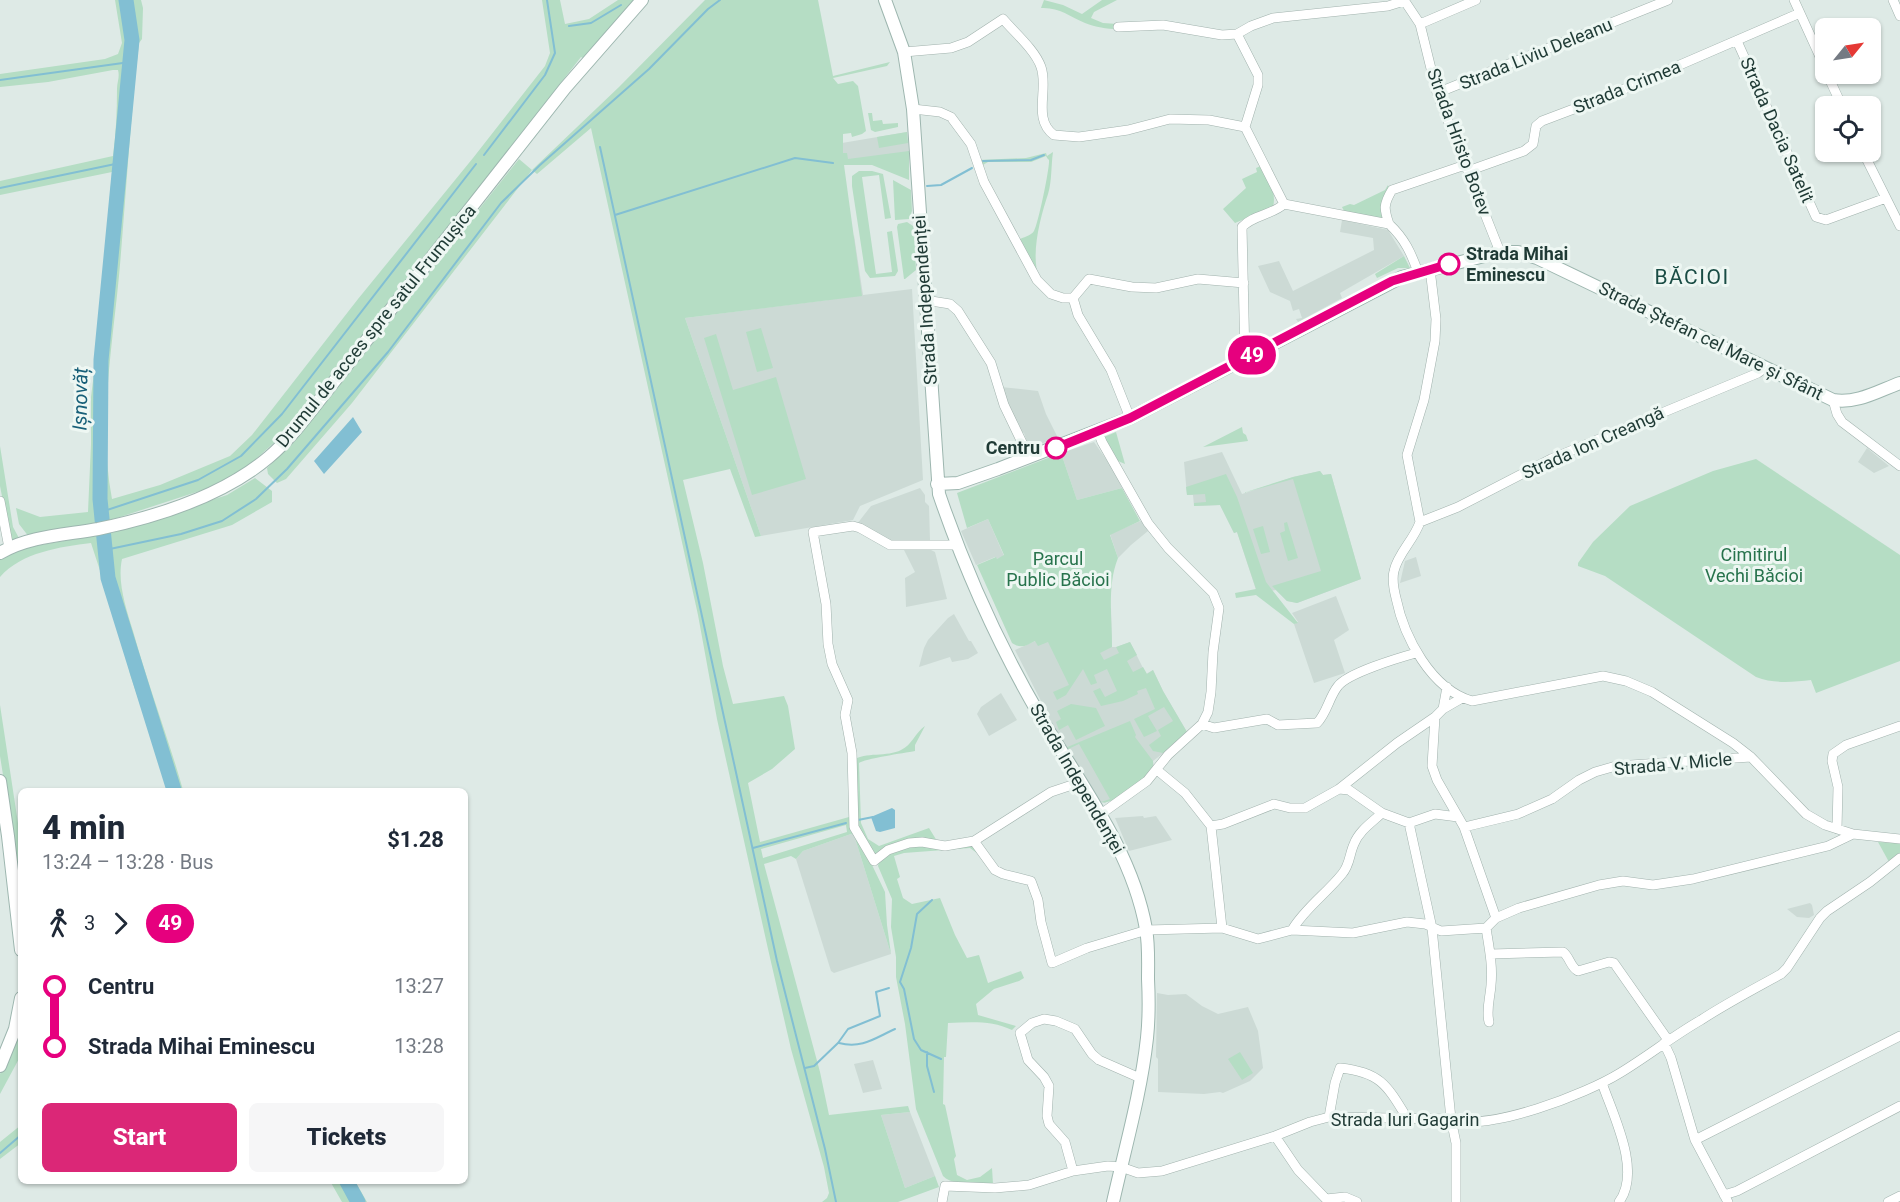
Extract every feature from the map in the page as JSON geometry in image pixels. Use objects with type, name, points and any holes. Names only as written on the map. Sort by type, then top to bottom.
[{"type":"main road","name":"Drumul de acces spre satul Frumușica","points":[[4,550],[24,542],[113,526],[213,494],[235,482],[271,456],[291,436],[565,88],[642,0]]},
{"type":"main road","name":"Strada Independenței","points":[[885,0],[904,52],[913,109],[938,484],[957,545],[1003,645],[1039,714],[1101,814],[1129,873],[1147,930],[1147,1037],[1113,1202]]},
{"type":"main road","name":"Strada Ștefan cel Mare și Sfânt","points":[[938,484],[958,483],[1130,418],[1392,281],[1424,270],[1500,252],[1518,252],[1537,258],[1833,400],[1843,402],[1857,400],[1900,383]]},
{"type":"main road","points":[[0,781],[18,924]]},
{"type":"main road","points":[[0,1066],[15,1029],[18,1014]]},
{"type":"street","points":[[1420,24],[1476,0]]},
{"type":"street","name":"Strada Liviu Deleanu","points":[[1437,93],[1668,0]]},
{"type":"street","points":[[1794,0],[1815,47]]},
{"type":"street","points":[[1893,0],[1900,16]]},
{"type":"street","points":[[1118,27],[1163,25],[1222,35],[1237,34],[1273,18],[1388,6],[1404,1]]},
{"type":"street","name":"Strada Hristo Botev","points":[[1404,1],[1420,24],[1437,93],[1500,252]]},
{"type":"street","name":"Strada Crimea","points":[[1389,224],[1384,209],[1392,190],[1524,151],[1533,144],[1536,126],[1542,121],[1608,96],[1800,13]]},
{"type":"street","points":[[904,52],[951,48],[968,42],[1003,19],[1033,54],[1041,68],[1042,114],[1044,123],[1054,135],[1079,137],[1128,130],[1170,119],[1209,120],[1245,127]]},
{"type":"street","points":[[1237,34],[1258,75],[1245,127],[1284,204]]},
{"type":"street","name":"Strada Dacia Satelit","points":[[1737,41],[1816,217],[1826,220],[1886,198]]},
{"type":"street","points":[[913,109],[940,112],[951,117],[970,144],[984,182],[1037,280],[1051,294],[1073,298],[1089,279],[1132,287],[1156,288],[1198,279],[1244,283]]},
{"type":"street","points":[[1868,162],[1900,226]]},
{"type":"street","points":[[1245,359],[1242,227],[1284,204],[1389,224],[1401,235],[1424,270],[1435,310],[1435,341],[1424,400],[1407,455],[1420,522],[1393,572],[1400,615],[1416,653],[1447,687],[1462,698],[1472,701],[1488,700],[1603,676],[1626,681],[1680,708],[1733,743],[1806,814],[1825,825],[1853,834],[1900,839]]},
{"type":"street","points":[[1073,298],[1078,315],[1111,370],[1130,418]]},
{"type":"street","points":[[925,300],[950,304],[958,311],[991,363],[1004,405],[1029,458]]},
{"type":"street","name":"Strada Ion Creangă","points":[[1420,522],[1458,507],[1551,459],[1758,373],[1767,367]]},
{"type":"street","points":[[1833,400],[1842,422],[1900,466]]},
{"type":"street","points":[[1098,432],[1148,523],[1168,548],[1213,593],[1219,608],[1213,652],[1211,692],[1208,712],[1202,724],[1168,756],[1147,781],[1101,814]]},
{"type":"street","points":[[0,501],[4,550]]},
{"type":"street","points":[[957,545],[890,545],[853,526],[813,532],[826,604],[828,644],[832,664],[848,700],[845,715],[852,753],[855,831],[874,861],[888,850],[909,843],[922,842],[945,846],[975,841],[1051,792],[1081,782]]},
{"type":"street","points":[[1202,724],[1215,728],[1267,719],[1278,725],[1317,723],[1339,684],[1358,673],[1416,653]]},
{"type":"street","points":[[1443,709],[1447,687]]},
{"type":"street","points":[[1211,826],[1223,824],[1274,804],[1290,808],[1305,808],[1339,789],[1397,742],[1462,698]]},
{"type":"street","points":[[1435,717],[1432,766],[1464,827],[1496,918]]},
{"type":"street","points":[[1837,829],[1838,787],[1832,761],[1833,754],[1846,745],[1900,726]]},
{"type":"street","name":"Strada V. Micle","points":[[1464,827],[1518,814],[1552,799],[1595,772],[1616,766],[1751,758]]},
{"type":"street","points":[[1157,770],[1185,793],[1211,826],[1222,928]]},
{"type":"street","points":[[1339,789],[1349,790],[1382,813],[1409,823],[1435,814],[1458,818]]},
{"type":"street","points":[[1435,814],[1447,797]]},
{"type":"street","points":[[1292,930],[1312,903],[1342,874],[1350,863],[1356,839],[1364,828],[1382,813]]},
{"type":"street","points":[[1409,823],[1432,928],[1451,1119],[1456,1143],[1456,1202]]},
{"type":"street","points":[[975,841],[995,870],[1031,880],[1038,900],[1041,922],[1052,963],[1087,948],[1147,930],[1222,928],[1258,939],[1292,930],[1353,933],[1407,922],[1425,924],[1441,932],[1486,928],[1496,918],[1519,908],[1599,885],[1623,881],[1653,885],[1693,879],[1828,846],[1853,834]]},
{"type":"street","name":"Strada Iuri Gagarin","points":[[942,1202],[945,1186],[995,1188],[1029,1185],[1073,1171],[1108,1166],[1121,1167],[1138,1173],[1162,1171],[1329,1117],[1451,1119],[1460,1122],[1507,1117],[1561,1099],[1602,1083],[1620,1073],[1731,1001],[1781,974],[1827,911],[1861,889],[1900,858]]},
{"type":"street","points":[[1486,928],[1491,954],[1491,986],[1487,1013],[1489,1022]]},
{"type":"street","points":[[1491,954],[1563,952],[1567,954],[1578,971],[1609,962],[1614,963],[1666,1042],[1695,1140],[1726,1198],[1900,1106]]},
{"type":"street","points":[[1073,1171],[1065,1142],[1049,1124],[1047,1116],[1049,1086],[1028,1060],[1020,1033],[1032,1023],[1044,1019],[1075,1029],[1092,1054],[1099,1060],[1140,1078]]},
{"type":"street","points":[[1695,1140],[1900,1036]]},
{"type":"street","points":[[1329,1117],[1340,1068],[1361,1070],[1373,1075],[1394,1098],[1407,1118]]},
{"type":"street","points":[[1602,1083],[1626,1158],[1626,1186],[1619,1202]]},
{"type":"street","points":[[1275,1136],[1298,1170],[1326,1199],[1345,1197],[1356,1202]]},
{"type":"street","points":[[1888,1202],[1900,1196]]},
{"type":"shaded area","points":[[907,132],[909,156],[844,165],[842,143]]},
{"type":"shaded area","points":[[1342,220],[1388,230],[1404,256],[1340,293],[1342,298],[1298,322],[1296,319],[1302,318],[1299,309],[1293,311],[1290,301],[1270,292],[1258,266],[1279,261],[1293,291],[1374,250],[1373,238],[1340,232]]},
{"type":"shaded area","points":[[854,235],[863,295],[912,289],[923,480],[860,506],[853,520],[761,536],[685,318],[828,300]]},
{"type":"shaded area","points":[[1001,387],[1038,391],[1058,438],[1029,448]]},
{"type":"shaded area","points":[[1094,442],[1115,472],[1122,488],[1077,500],[1061,453]]},
{"type":"shaded area","points":[[1867,448],[1889,466],[1874,473],[1858,462]]},
{"type":"shaded area","points":[[1222,452],[1242,494],[1293,477],[1320,471],[1323,475],[1331,474],[1361,579],[1297,603],[1287,601],[1276,590],[1257,593],[1237,532],[1234,533],[1220,505],[1194,506],[1193,495],[1187,495],[1184,462]]},
{"type":"shaded area","points":[[920,488],[929,506],[930,540],[896,543],[857,524],[871,506]]},
{"type":"shaded area","points":[[988,519],[1004,556],[997,559],[995,557],[976,565],[961,531]]},
{"type":"shaded area","points":[[1143,520],[1148,531],[1118,558],[1110,534]]},
{"type":"shaded area","points":[[903,548],[929,549],[935,552],[947,599],[906,607],[905,578],[915,572]]},
{"type":"shaded area","points":[[1416,557],[1421,576],[1400,583],[1405,561]]},
{"type":"shaded area","points":[[1336,596],[1349,630],[1334,640],[1345,673],[1314,683],[1294,624],[1298,622],[1292,613]]},
{"type":"shaded area","points":[[1111,608],[1112,647],[1130,642],[1146,674],[1153,670],[1187,732],[1153,761],[1154,766],[1105,803],[1101,802],[1089,788],[1066,750],[1015,650]]},
{"type":"shaded area","points":[[954,614],[978,653],[968,659],[952,662],[950,657],[919,667],[928,640]]},
{"type":"shaded area","points":[[1001,693],[1017,720],[989,736],[977,714],[981,707]]},
{"type":"shaded area","points":[[1143,816],[1144,818],[1156,816],[1172,840],[1129,851],[1115,818]]},
{"type":"shaded area","points":[[851,834],[854,835],[891,954],[834,973],[831,971],[796,859],[803,851]]},
{"type":"shaded area","points":[[1810,903],[1814,915],[1809,918],[1797,917],[1787,909]]},
{"type":"shaded area","points":[[1157,993],[1186,994],[1218,1014],[1248,1007],[1258,1031],[1263,1068],[1250,1081],[1223,1093],[1158,1092]]},
{"type":"shaded area","points":[[873,1060],[882,1089],[863,1093],[854,1064]]},
{"type":"shaded area","points":[[910,1112],[935,1176],[905,1188],[881,1115]]},
{"type":"green space","points":[[115,0],[141,0],[143,8],[142,39],[139,43],[136,72],[106,416],[106,444],[112,499],[160,485],[230,456],[252,435],[545,66],[550,53],[542,0],[560,0],[565,24],[589,19],[618,0],[636,0],[585,59],[581,57],[288,430],[246,468],[215,486],[117,518],[29,537],[19,524],[16,508],[40,517],[88,512],[91,397],[112,172],[0,195],[0,181],[113,156],[119,75],[118,70],[113,70],[48,82],[0,87],[0,74],[105,59],[118,54],[122,43]]},
{"type":"green space","points":[[705,0],[818,0],[833,76],[890,62],[887,66],[833,78],[838,84],[853,81],[858,86],[866,131],[852,137],[851,133],[843,134],[843,153],[847,153],[848,159],[909,151],[909,180],[872,165],[844,165],[862,296],[685,318],[761,536],[755,537],[730,469],[683,480],[733,704],[784,696],[788,706],[795,749],[772,769],[748,783],[760,842],[849,817],[885,892],[891,954],[854,835],[851,834],[803,851],[796,859],[791,856],[764,864],[820,1072],[829,1115],[908,1106],[910,1112],[881,1115],[905,1188],[935,1176],[939,1187],[898,1202],[822,1202],[829,1193],[824,1167],[791,1049],[768,949],[717,719],[698,615],[591,128],[537,174],[532,170]],"holes":[[[846,825],[847,832],[763,858],[761,849]]]},
{"type":"green space","points":[[1044,0],[1063,5],[1082,14],[1102,0],[1117,0],[1094,12],[1091,18],[1103,23],[1118,24],[1118,29],[1093,26],[1059,10],[1041,8]]},
{"type":"green space","points":[[868,113],[872,113],[873,121],[882,120],[883,124],[898,123],[898,127],[875,132],[871,130]]},
{"type":"green space","points":[[907,132],[908,143],[879,148],[877,137]]},
{"type":"green space","points":[[1053,152],[1051,178],[1036,247],[1039,277],[1018,240],[1031,234],[1036,227],[1049,160],[1046,156],[1031,162],[988,162],[981,166],[979,160],[1026,158],[1046,153],[1047,156]]},
{"type":"green space","points":[[519,159],[532,170],[352,403],[286,479],[277,483],[268,474],[267,468],[294,442]]},
{"type":"green space","points":[[1261,166],[1273,191],[1273,207],[1235,223],[1223,209],[1246,188],[1242,179],[1257,172],[1256,168]]},
{"type":"green space","points":[[859,171],[883,174],[891,218],[885,219],[879,175],[862,177],[876,274],[892,272],[887,232],[892,231],[898,271],[895,276],[870,278],[865,271],[852,186],[852,176]]},
{"type":"green space","points":[[893,180],[911,190],[912,211],[909,219],[895,220]]},
{"type":"green space","points":[[1388,185],[1384,219],[1344,211],[1342,207],[1354,205],[1385,190]]},
{"type":"green space","points":[[907,222],[913,226],[914,231],[916,270],[904,279],[897,227],[898,224]]},
{"type":"green space","points":[[1404,256],[1410,268],[1398,268],[1377,278],[1375,274]]},
{"type":"green space","points":[[761,328],[773,368],[757,372],[746,332]]},
{"type":"green space","points":[[716,334],[733,390],[776,377],[806,479],[752,495],[704,338]]},
{"type":"green space","points":[[1242,427],[1248,441],[1203,447]]},
{"type":"green space","points":[[1116,432],[1125,464],[1118,461],[1104,437]]},
{"type":"green space","points":[[0,446],[13,527],[20,540],[11,542],[0,486]]},
{"type":"green space","name":"Parcul Public Băcioi","points":[[1061,453],[1077,500],[1122,488],[1140,521],[1110,535],[1118,558],[1111,591],[1112,647],[1100,653],[1104,660],[1119,653],[1116,647],[1130,642],[1137,655],[1127,661],[1133,672],[1143,667],[1147,674],[1153,670],[1187,732],[1163,753],[1153,751],[1149,745],[1161,736],[1158,730],[1173,721],[1164,707],[1148,716],[1157,731],[1144,737],[1134,719],[1155,709],[1146,688],[1137,691],[1138,694],[1123,701],[1101,706],[1093,691],[1100,688],[1105,697],[1117,691],[1107,669],[1094,675],[1097,683],[1091,685],[1083,669],[1066,695],[1057,700],[1053,692],[1069,685],[1048,642],[1038,646],[1035,641],[1024,646],[1012,643],[977,565],[1004,555],[988,519],[967,528],[957,493]]},
{"type":"green space","name":"Cimitirul Vechi Băcioi","points":[[1756,459],[1900,555],[1900,661],[1816,693],[1811,680],[1783,682],[1756,677],[1605,576],[1578,566],[1593,542],[1630,506],[1713,471]]},
{"type":"green space","points":[[1320,471],[1323,475],[1331,474],[1361,579],[1297,603],[1287,601],[1272,586],[1321,571],[1293,479],[1243,493]]},
{"type":"green space","points":[[1226,474],[1237,497],[1266,582],[1298,623],[1294,624],[1256,595],[1236,598],[1235,593],[1256,589],[1237,532],[1234,533],[1220,505],[1194,506],[1194,503],[1206,502],[1205,494],[1187,495],[1186,487]]},
{"type":"green space","points":[[255,478],[272,491],[272,502],[232,525],[122,559],[121,586],[125,604],[182,788],[168,788],[130,674],[123,641],[91,543],[54,549],[30,556],[0,577],[0,557],[29,547],[115,532],[227,495]]},
{"type":"green space","points":[[1287,522],[1298,558],[1288,561],[1280,533],[1285,531],[1284,523]]},
{"type":"green space","points":[[1263,526],[1270,552],[1261,554],[1253,529]]},
{"type":"green space","points":[[1071,704],[1096,708],[1105,726],[1076,740],[1068,725],[1059,730],[1056,722],[1061,719],[1057,711]]},
{"type":"green space","points":[[0,705],[18,823],[18,888],[7,800],[0,756]]},
{"type":"green space","points":[[1130,721],[1135,737],[1153,761],[1153,769],[1121,796],[1114,800],[1101,802],[1110,799],[1079,744],[1066,750],[1065,748]]},
{"type":"green space","points":[[925,726],[915,745],[915,751],[859,763],[861,823],[868,839],[879,846],[929,828],[937,841],[923,839],[874,856],[857,831],[854,760],[864,756],[901,750]]},
{"type":"green space","points":[[1878,842],[1900,843],[1900,853],[1889,862]]},
{"type":"green space","points":[[909,845],[973,845],[981,856],[970,848],[904,853],[894,856],[900,877],[897,879],[903,898],[912,904],[940,898],[967,958],[979,955],[988,983],[1021,971],[1024,978],[994,989],[976,1004],[978,1015],[1016,1026],[1012,1030],[989,1023],[948,1023],[946,1057],[944,1057],[943,1104],[956,1156],[954,1159],[957,1175],[967,1180],[980,1177],[992,1168],[993,1184],[953,1182],[943,1176],[916,1109],[905,1024],[896,977],[896,957],[891,927],[892,899],[878,866],[879,861],[890,852]]},
{"type":"green space","points":[[18,1035],[18,1061],[0,1094],[0,1074]]},
{"type":"green space","points":[[1240,1052],[1253,1073],[1242,1080],[1228,1059]]},
{"type":"green space","points":[[18,1127],[18,1145],[0,1159],[0,1142]]},
{"type":"green space","points":[[332,1184],[357,1184],[367,1202],[342,1202]]},
{"type":"water","points":[[353,417],[362,432],[324,474],[314,461]]},
{"type":"water","points":[[892,808],[895,810],[895,828],[876,831],[871,817]]},
{"type":"waterway","name":"Ișnovăț","points":[[126,0],[132,40],[101,360],[100,499],[108,578],[173,788]]},
{"type":"waterway","points":[[484,155],[545,75],[555,53],[547,0]]},
{"type":"waterway","points":[[105,550],[181,534],[222,521],[256,499],[287,469],[388,352],[501,203],[540,165],[649,69],[708,9],[720,0]]},
{"type":"waterway","points":[[569,26],[591,23],[621,5]]},
{"type":"waterway","points":[[0,80],[130,62]]},
{"type":"waterway","points":[[600,147],[777,961],[825,1149],[836,1202]]},
{"type":"waterway","points":[[983,161],[1031,160],[1044,155]]},
{"type":"waterway","points":[[615,215],[795,158],[833,163]]},
{"type":"waterway","points":[[0,188],[120,163]]},
{"type":"waterway","points":[[101,512],[198,480],[241,456],[282,414],[476,164]]},
{"type":"waterway","points":[[927,186],[941,185],[972,168]]},
{"type":"waterway","points":[[858,820],[873,817]]},
{"type":"waterway","points":[[753,848],[846,823]]},
{"type":"waterway","points":[[932,900],[917,914],[911,948],[900,982],[904,989],[914,1039],[921,1050],[941,1059]]},
{"type":"waterway","points":[[805,1068],[814,1066],[838,1043],[848,1029],[880,1016],[876,992],[889,988]]},
{"type":"waterway","points":[[839,1043],[862,1044],[895,1029]]},
{"type":"waterway","points":[[927,1052],[927,1066],[934,1092]]},
{"type":"waterway","points":[[0,1153],[18,1138]]},
{"type":"waterway","name":"Ișnovăț","points":[[348,1184],[358,1202]]},
{"type":"bus line","name":"49","points":[[1056,448],[1130,418],[1392,281],[1449,264]]},
{"type":"place","name":"Strada Mihai Eminescu","points":[[1449,264]]},
{"type":"place","name":"Centru","points":[[1056,448]]},
{"type":"district","name":"BĂCIOI","points":[[1692,277]]}]
